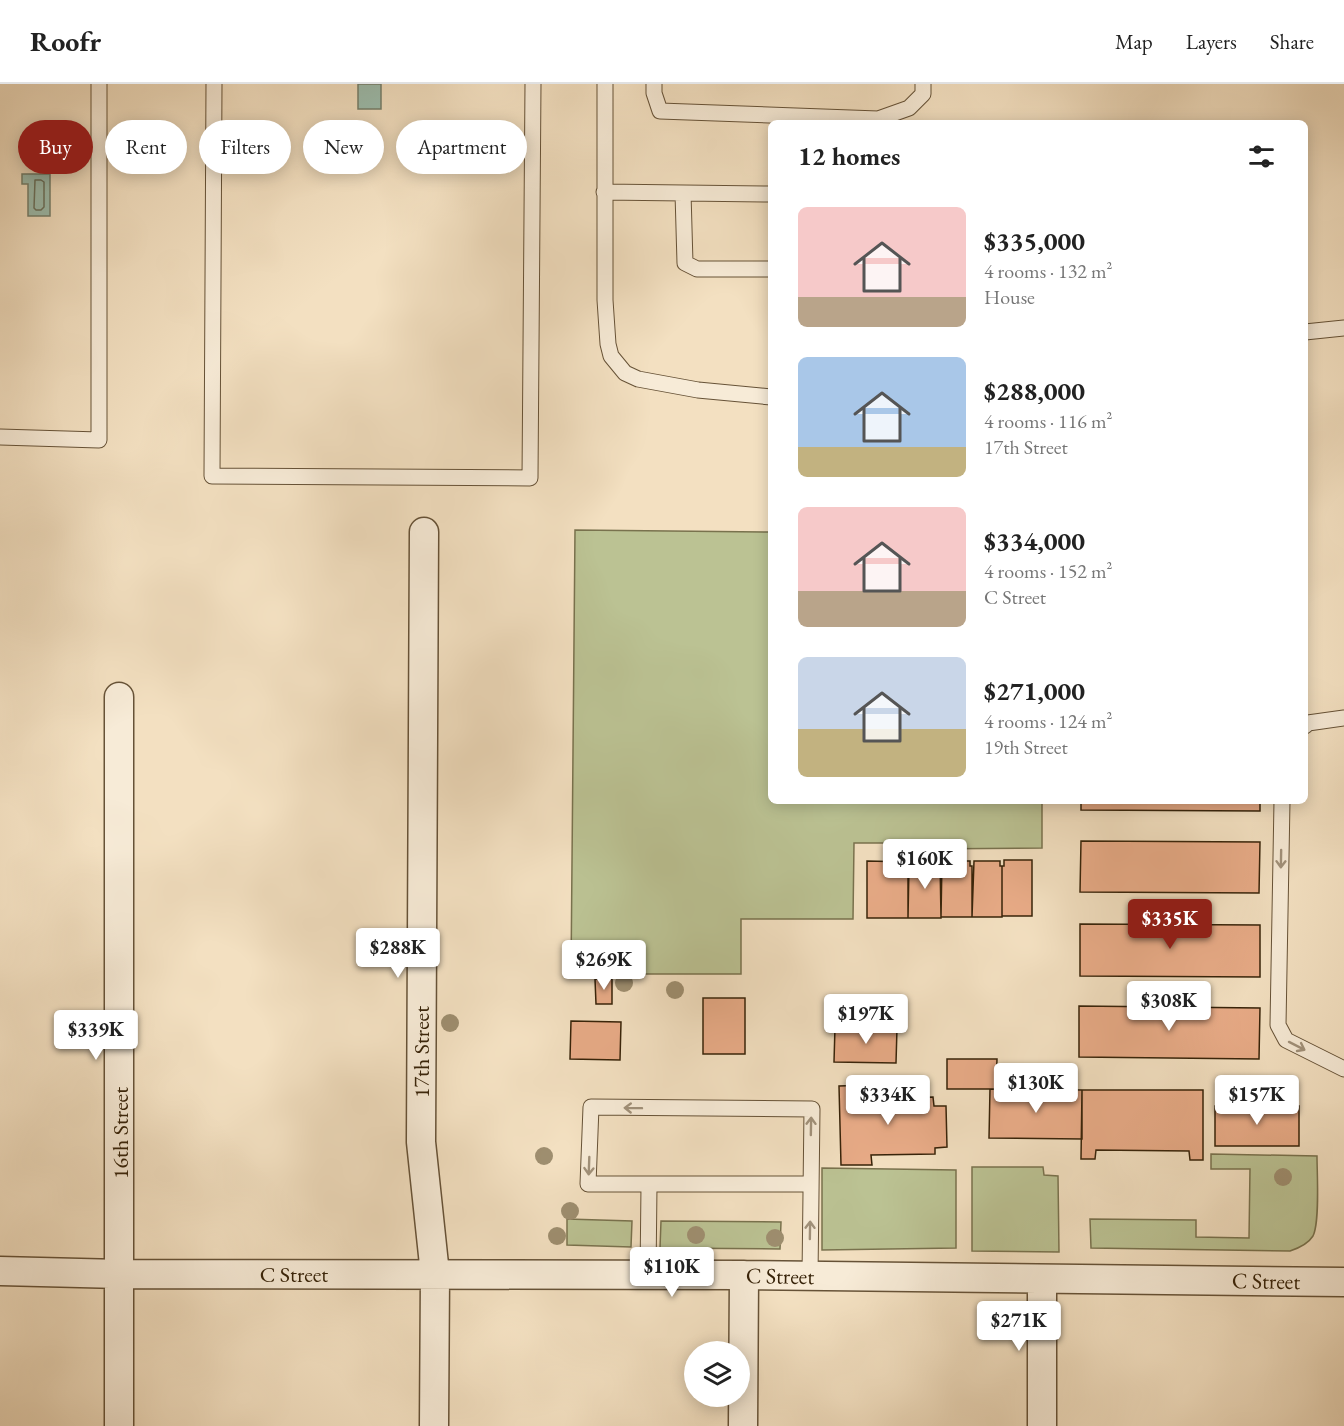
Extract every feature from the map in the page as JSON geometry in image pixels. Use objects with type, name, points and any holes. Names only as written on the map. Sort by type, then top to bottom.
[{"type":"street","name":"17th Street","points":[[424,532],[421,1142],[435,1274],[434,1426]]},
{"type":"street","name":"16th Street","points":[[119,696],[119,1426]]},
{"type":"street","name":"C Street","points":[[0,1271],[120,1274],[744,1275],[1344,1282]]},
{"type":"street","points":[[743,1426],[744,1275]]},
{"type":"street","points":[[1042,1278],[1042,1426]]},
{"type":"lane","points":[[0,437],[99,440],[99,84]]},
{"type":"lane","points":[[214,84],[212,476],[530,478],[533,84]]},
{"type":"lane","points":[[604,84],[605,300],[611,356],[625,373],[638,379],[698,390],[768,397]]},
{"type":"lane","points":[[654,84],[654,93],[660,111],[878,119],[909,108],[923,94],[923,84]]},
{"type":"lane","points":[[604,192],[768,194]]},
{"type":"lane","points":[[683,193],[685,263],[697,269],[768,268]]},
{"type":"lane","points":[[1308,332],[1344,328]]},
{"type":"lane","points":[[1308,723],[1344,718]]},
{"type":"lane","points":[[1282,804],[1278,1025],[1286,1040],[1344,1069]]},
{"type":"lane","points":[[810,1276],[812,1109],[591,1107],[588,1184],[649,1186],[811,1184]]},
{"type":"lane","points":[[648,1275],[649,1186]]},
{"type":"green space","points":[[575,530],[768,532],[768,804],[1042,804],[1042,848],[921,849],[921,843],[854,843],[853,919],[741,919],[741,974],[571,974]]},
{"type":"green space","points":[[1211,1154],[1317,1156],[1317,1220],[1311,1239],[1290,1251],[1091,1248],[1090,1219],[1196,1220],[1196,1237],[1249,1238],[1250,1169],[1211,1169]]},
{"type":"green space","points":[[972,1167],[1043,1167],[1044,1175],[1058,1176],[1059,1252],[972,1251]]},
{"type":"green space","points":[[822,1168],[956,1170],[956,1248],[822,1250]]},
{"type":"green space","points":[[567,1219],[632,1221],[631,1247],[567,1245]]},
{"type":"green space","points":[[661,1221],[781,1222],[780,1249],[660,1248]]},
{"type":"water","points":[[358,84],[381,84],[381,109],[358,109]]},
{"type":"water","points":[[22,174],[50,174],[50,216],[28,216],[28,184],[22,184]]},
{"type":"building","points":[[1081,804],[1260,804],[1260,811],[1081,810]]},
{"type":"building","points":[[1081,841],[1260,842],[1259,893],[1080,892]]},
{"type":"building","points":[[1004,860],[1032,860],[1032,916],[1002,916]]},
{"type":"building","points":[[867,861],[908,862],[908,918],[867,918]]},
{"type":"building","points":[[912,861],[940,861],[941,918],[908,918],[909,866],[912,866]]},
{"type":"building","points":[[942,861],[970,861],[970,866],[972,866],[972,917],[941,917]]},
{"type":"building","points":[[974,861],[1000,861],[1000,866],[1002,866],[1002,917],[972,917]]},
{"type":"building","points":[[1080,924],[1260,925],[1260,977],[1080,976]]},
{"type":"building","points":[[595,979],[612,979],[612,1004],[596,1004]]},
{"type":"building","points":[[703,998],[745,998],[745,1054],[703,1054]]},
{"type":"building","points":[[1079,1006],[1260,1008],[1259,1059],[1079,1057]]},
{"type":"building","points":[[571,1021],[621,1022],[620,1060],[570,1059]]},
{"type":"building","points":[[835,1027],[897,1028],[896,1063],[834,1062]]},
{"type":"building","points":[[947,1059],[997,1059],[996,1089],[947,1089]]},
{"type":"building","points":[[869,1085],[870,1099],[933,1097],[934,1106],[946,1106],[947,1147],[935,1148],[935,1154],[871,1155],[872,1165],[841,1165],[839,1086]]},
{"type":"building","points":[[990,1089],[1082,1090],[1082,1139],[989,1138]]},
{"type":"building","points":[[1082,1090],[1203,1090],[1203,1160],[1190,1160],[1189,1151],[1096,1150],[1095,1159],[1081,1159]]},
{"type":"building","points":[[1215,1106],[1299,1106],[1299,1146],[1215,1146]]}]
